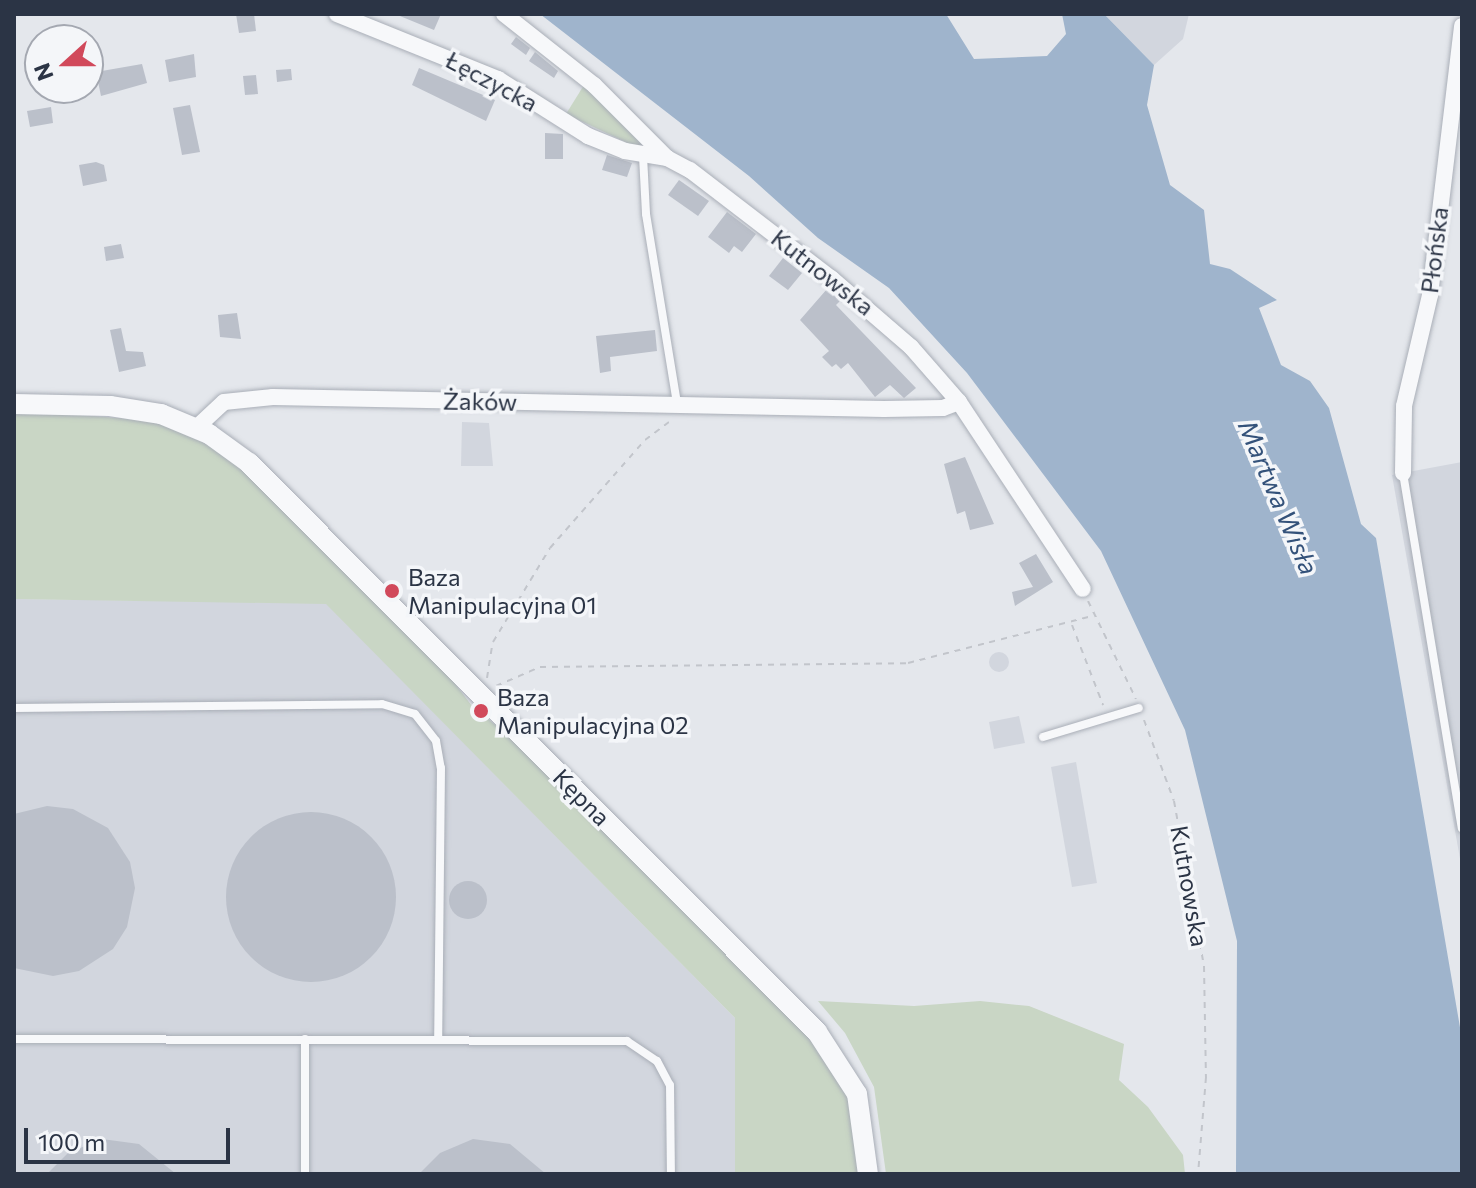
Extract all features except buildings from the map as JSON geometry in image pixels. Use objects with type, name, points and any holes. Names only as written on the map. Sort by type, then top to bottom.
[{"type":"street","name":"Łęczycka","points":[[337,14],[498,79],[588,136],[643,156],[667,158]]},
{"type":"street","name":"Kutnowska","points":[[504,14],[594,85],[667,158],[690,170],[880,317],[959,402],[1083,589]]},
{"type":"street","name":"Płońska","points":[[1403,473],[1404,406],[1430,295],[1462,26]]},
{"type":"street","name":"Żaków","points":[[196,428],[224,402],[273,397],[933,409],[959,402]]},
{"type":"street","points":[[14,404],[128,408],[196,428]]},
{"type":"street","name":"Kępna","points":[[196,428],[264,477],[817,1032],[857,1094],[868,1174]]},
{"type":"lane","points":[[643,156],[646,214],[677,405]]},
{"type":"lane","points":[[1403,473],[1462,828]]},
{"type":"lane","points":[[14,708],[382,704],[415,714],[436,741],[441,768],[438,1038]]},
{"type":"lane","points":[[1043,737],[1139,708]]},
{"type":"lane","points":[[14,1039],[609,1039],[643,1048],[670,1085],[671,1174]]},
{"type":"lane","points":[[305,1039],[305,1174]]},
{"type":"path","points":[[677,405],[669,422],[645,440],[550,548],[493,642],[486,668],[490,691],[509,677],[540,667],[908,663],[1072,625],[1108,717]]},
{"type":"path","name":"Kutnowska","points":[[1072,625],[1092,616],[1114,646],[1174,801],[1204,966],[1206,1077],[1198,1174]]},
{"type":"shaded area","points":[[1104,14],[1189,14],[1183,39],[1154,65]]},
{"type":"shaded area","points":[[462,422],[489,423],[493,466],[461,466]]},
{"type":"shaded area","points":[[1462,462],[1462,870],[1392,475]]},
{"type":"shaded area","points":[[14,599],[326,603],[735,1018],[735,1174],[14,1174]]},
{"type":"shaded area","points":[[995,652],[1003,652],[1009,662],[1003,672],[995,672],[989,666],[989,658]]},
{"type":"shaded area","points":[[1019,716],[1025,743],[994,749],[989,722]]},
{"type":"shaded area","points":[[1076,762],[1097,883],[1072,887],[1051,767]]},
{"type":"green space","points":[[584,85],[630,123],[649,153],[566,114]]},
{"type":"green space","points":[[14,410],[157,421],[197,436],[231,458],[446,672],[472,706],[509,736],[799,1024],[848,1093],[860,1174],[735,1174],[735,1018],[326,604],[14,599]]},
{"type":"green space","points":[[818,1001],[914,1006],[980,1001],[1029,1006],[1124,1044],[1119,1080],[1148,1107],[1183,1155],[1185,1174],[886,1174],[874,1087],[845,1033]]},
{"type":"water","name":"Martwa Wisła","points":[[540,14],[946,14],[974,59],[1047,56],[1066,34],[1062,14],[1104,14],[1154,65],[1147,105],[1170,185],[1204,210],[1210,264],[1230,269],[1277,300],[1259,308],[1281,365],[1310,381],[1329,408],[1361,524],[1376,538],[1462,1039],[1462,1174],[1236,1174],[1237,941],[1185,730],[1101,551],[967,373],[889,288],[818,238],[749,176]]},
{"type":"place","name":"Baza Manipulacyjna 01","points":[[392,591]]},
{"type":"place","name":"Baza Manipulacyjna 02","points":[[481,711]]}]
